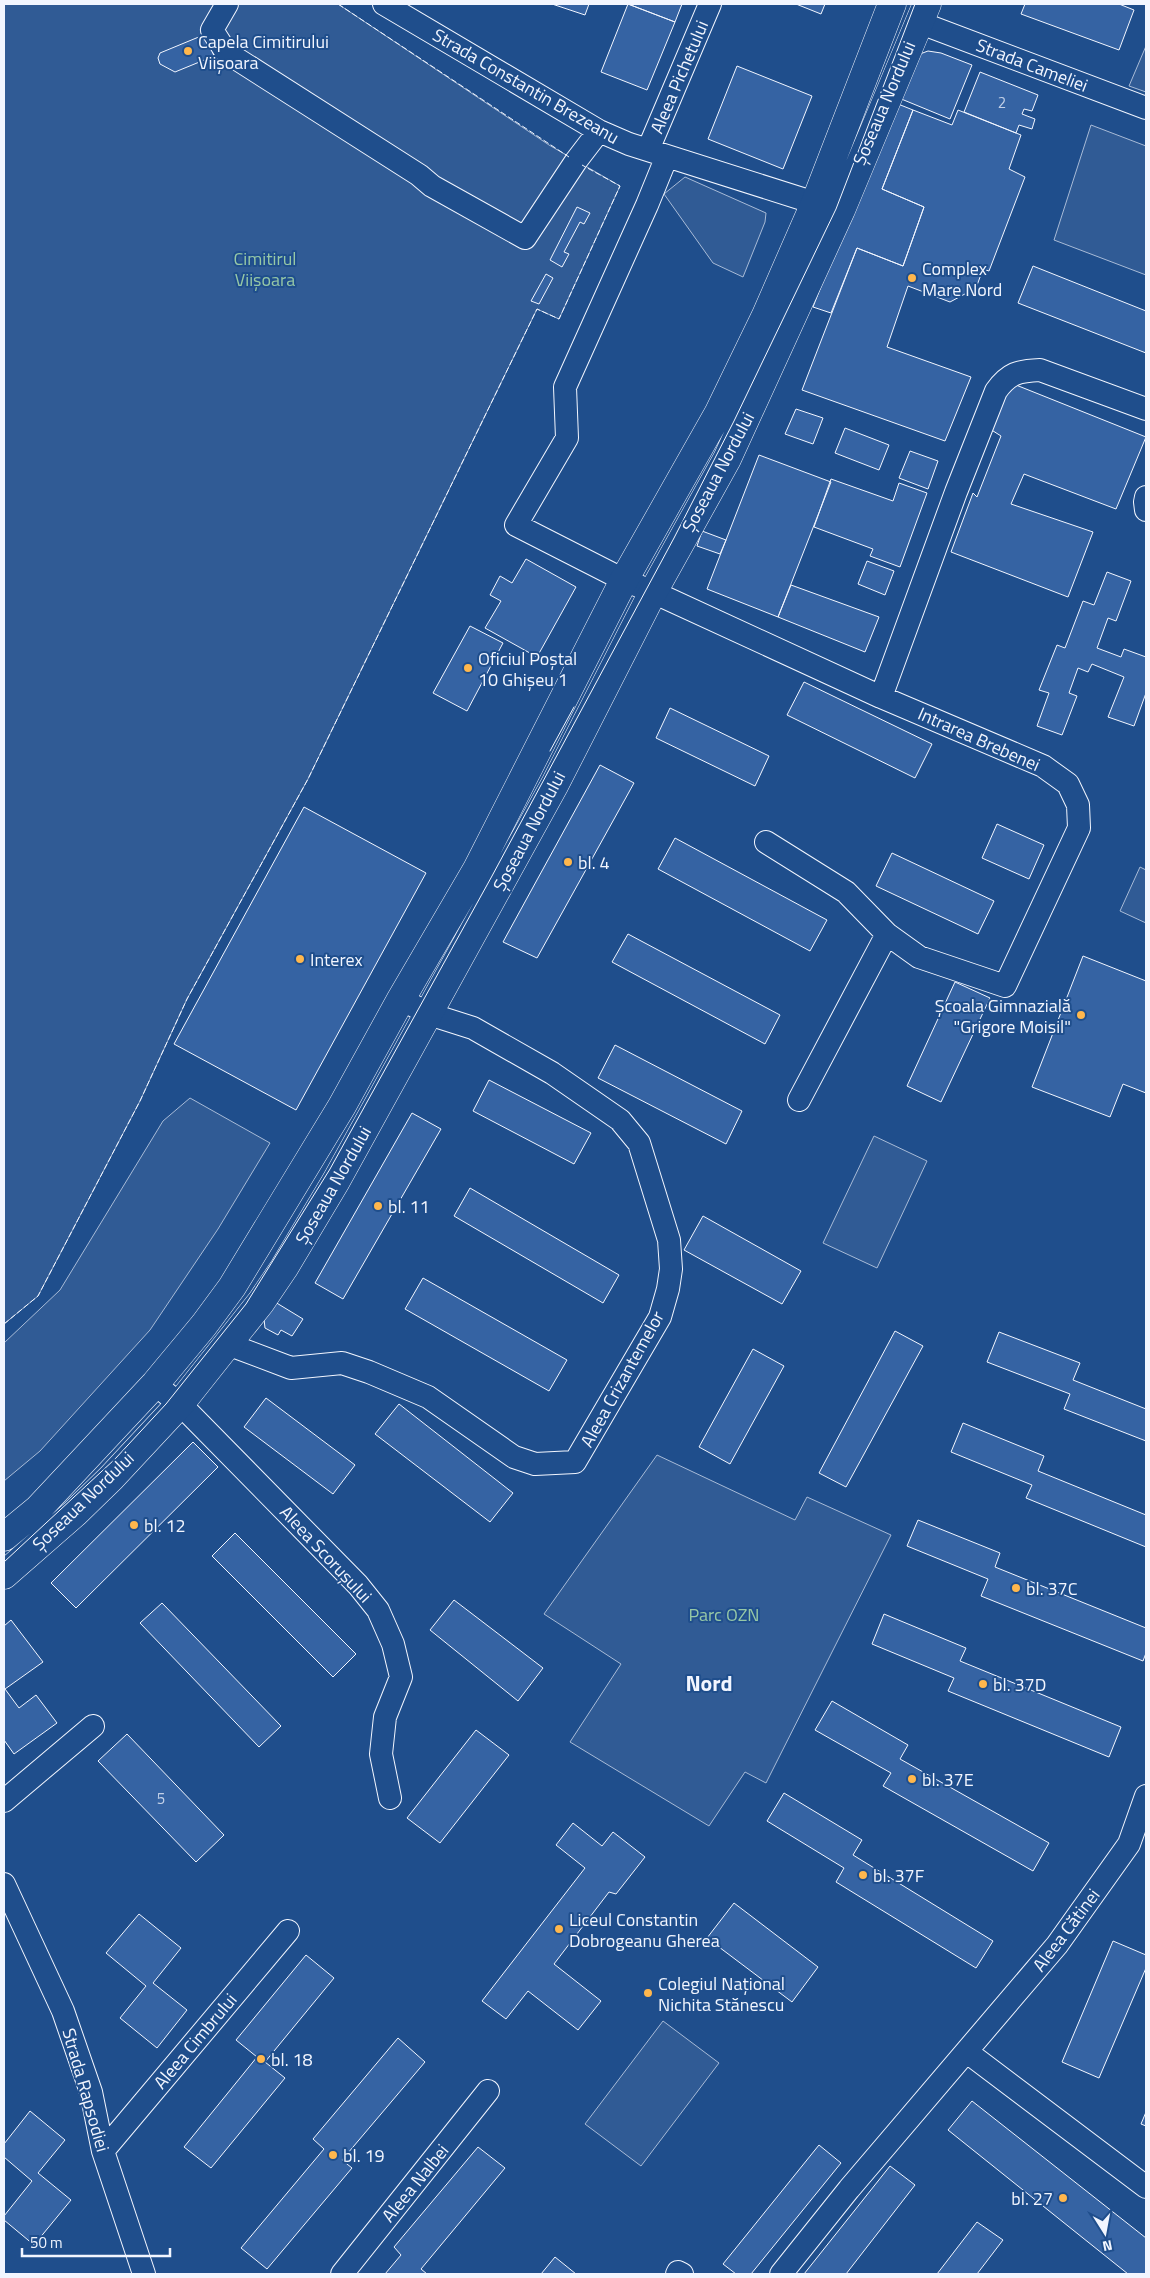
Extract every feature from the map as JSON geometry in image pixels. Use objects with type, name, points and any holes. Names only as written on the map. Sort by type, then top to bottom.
[{"type":"main road","name":"Șoseaua Nordului","points":[[4,1537],[38,1508],[154,1384],[204,1325],[232,1287],[342,1106],[401,999],[477,869],[624,580],[718,414],[766,315],[815,204],[892,4]]},
{"type":"main road","name":"Șoseaua Nordului","points":[[4,1574],[75,1513],[111,1478],[180,1404],[284,1268],[336,1181],[555,784],[653,592],[727,460],[841,210],[923,13]]},
{"type":"street","points":[[227,4],[212,30],[226,52],[418,174],[432,186],[525,238],[576,161],[600,131]]},
{"type":"street","name":"Strada Constantin Brezeanu","points":[[384,4],[600,131],[629,144],[815,204]]},
{"type":"street","name":"Aleea Pichetului","points":[[624,580],[516,525],[566,438],[565,387],[647,205],[658,153],[710,4]]},
{"type":"street","name":"Strada Cameliei","points":[[923,13],[1146,108]]},
{"type":"street","points":[[881,697],[956,492],[996,391],[1005,378],[1022,371],[1040,370],[1146,409]]},
{"type":"street","points":[[1146,497],[1146,510]]},
{"type":"street","name":"Intrarea Brebenei","points":[[624,580],[881,697],[1043,766],[1068,784],[1078,805],[1079,828],[1005,986],[919,957],[888,934]]},
{"type":"street","points":[[766,842],[846,892],[888,934],[799,1100]]},
{"type":"street","name":"Aleea Crizantemelor","points":[[229,1342],[238,1348],[291,1368],[342,1363],[396,1382],[428,1397],[514,1457],[535,1464],[575,1462],[660,1317],[668,1289],[671,1269],[669,1240],[639,1143],[620,1120],[552,1073],[473,1028],[429,1014],[401,999]]},
{"type":"street","name":"Aleea Scorușului","points":[[154,1384],[180,1404],[358,1585],[378,1610],[393,1644],[401,1677],[385,1716],[381,1754],[390,1798]]},
{"type":"street","points":[[4,1801],[93,1726]]},
{"type":"street","name":"Aleea Cătinei","points":[[781,2274],[849,2189],[1057,1945],[1129,1844],[1146,1796]]},
{"type":"street","name":"Strada Rapsodiei","points":[[4,1884],[63,2011],[91,2092],[103,2151],[144,2274]]},
{"type":"street","name":"Aleea Cimbrului","points":[[103,2151],[288,1931]]},
{"type":"street","points":[[967,2052],[1146,2187]]},
{"type":"street","name":"Aleea Nalbei","points":[[342,2274],[488,2092]]},
{"type":"shaded area","name":"Cimitirul Viișoara","points":[[4,4],[338,4],[549,145],[620,186],[559,319],[537,309],[308,779],[187,999],[140,1101],[38,1296],[4,1324]]},
{"type":"shaded area","points":[[1146,46],[1146,92],[1129,86]]},
{"type":"shaded area","points":[[1091,125],[1146,146],[1146,275],[1054,240]]},
{"type":"shaded area","points":[[685,177],[766,213],[765,222],[743,277],[713,263],[664,194]]},
{"type":"shaded area","points":[[1140,867],[1146,870],[1146,923],[1120,911]]},
{"type":"shaded area","points":[[190,1098],[270,1143],[218,1229],[150,1330],[40,1451],[4,1481],[4,1343],[60,1290],[163,1121]]},
{"type":"shaded area","points":[[874,1136],[927,1161],[877,1268],[823,1243]]},
{"type":"shaded area","name":"Parc OZN","points":[[657,1455],[795,1520],[807,1497],[891,1535],[766,1783],[745,1772],[709,1826],[570,1742],[621,1664],[544,1614]]},
{"type":"shaded area","points":[[663,2021],[719,2063],[641,2166],[585,2124]]},
{"type":"building","points":[[552,4],[589,4],[585,15]]},
{"type":"building","points":[[628,4],[682,4],[675,22]]},
{"type":"building","points":[[628,4],[675,22],[647,90],[601,72]]},
{"type":"building","points":[[796,4],[825,4],[821,14]]},
{"type":"building","points":[[1025,4],[1119,4],[1134,10],[1119,50],[1021,14]]},
{"type":"building","name":"Capela Cimitirului Viișoara","points":[[206,34],[214,56],[175,72],[160,64],[158,58],[160,53]]},
{"type":"building","points":[[928,51],[941,53],[972,65],[950,119],[894,96],[912,57]]},
{"type":"building","points":[[737,66],[812,96],[783,169],[708,139]]},
{"type":"building","points":[[980,72],[1038,95],[1032,111],[1024,109],[1022,114],[1035,119],[1032,129],[1019,125],[1016,133],[964,112]]},
{"type":"building","points":[[893,102],[913,110],[882,189],[924,207],[903,266],[857,248],[831,313],[813,307]]},
{"type":"building","name":"Complex Mare Nord","points":[[913,110],[952,125],[958,110],[1021,135],[1009,169],[1025,177],[989,271],[983,269],[976,288],[950,302],[908,286],[887,347],[971,377],[945,441],[802,390],[857,248],[903,266],[924,207],[882,189]]},
{"type":"building","points":[[577,207],[590,213],[584,224],[580,222],[564,252],[569,254],[562,267],[550,260]]},
{"type":"building","points":[[1033,266],[1146,311],[1146,353],[1018,303]]},
{"type":"building","points":[[546,274],[553,278],[539,304],[531,301]]},
{"type":"building","points":[[1006,381],[1146,437],[1116,509],[1024,474],[1011,504],[1093,532],[1068,597],[951,552],[973,493],[977,497],[1001,436],[990,429]]},
{"type":"building","points":[[796,409],[823,418],[813,444],[785,434]]},
{"type":"building","points":[[845,428],[889,445],[879,470],[835,453]]},
{"type":"building","points":[[910,451],[938,461],[928,489],[899,478]]},
{"type":"building","points":[[759,455],[831,482],[778,617],[707,589]]},
{"type":"building","points":[[831,479],[893,501],[899,483],[927,493],[900,567],[870,556],[873,549],[814,527]]},
{"type":"building","points":[[702,531],[726,540],[720,554],[697,546]]},
{"type":"building","points":[[526,559],[576,587],[537,657],[485,628],[501,601],[490,595],[500,576],[512,583]]},
{"type":"building","points":[[867,561],[894,571],[885,595],[858,584]]},
{"type":"building","points":[[1107,572],[1131,581],[1116,621],[1108,618],[1097,648],[1121,657],[1124,649],[1146,657],[1146,693],[1134,726],[1108,717],[1124,677],[1092,664],[1088,672],[1078,668],[1069,693],[1077,696],[1062,735],[1037,726],[1049,693],[1039,690],[1057,645],[1065,648],[1083,601],[1094,605]]},
{"type":"building","points":[[791,585],[879,617],[865,652],[778,617]]},
{"type":"building","name":"Oficiul Poștal 10 Ghișeu 1","points":[[470,626],[503,643],[467,711],[433,693]]},
{"type":"building","points":[[804,682],[932,744],[915,778],[787,715]]},
{"type":"building","points":[[670,708],[769,756],[755,786],[656,738]]},
{"type":"building","name":"bl. 4","points":[[600,765],[634,783],[537,958],[503,942]]},
{"type":"building","name":"Interex","points":[[304,807],[426,873],[296,1110],[174,1044]]},
{"type":"building","points":[[997,824],[1044,845],[1029,879],[982,858]]},
{"type":"building","points":[[675,838],[827,920],[810,951],[658,869]]},
{"type":"building","points":[[892,853],[994,901],[978,934],[876,886]]},
{"type":"building","points":[[628,934],[780,1015],[765,1044],[612,962]]},
{"type":"building","points":[[1083,956],[1146,981],[1146,1093],[1123,1084],[1110,1117],[1032,1087]]},
{"type":"building","points":[[955,982],[990,998],[941,1102],[907,1086]]},
{"type":"building","points":[[615,1045],[742,1111],[726,1144],[598,1078]]},
{"type":"building","points":[[489,1080],[591,1133],[574,1164],[473,1111]]},
{"type":"building","name":"bl. 11","points":[[412,1113],[441,1129],[343,1299],[315,1283]]},
{"type":"building","points":[[470,1188],[619,1275],[603,1303],[454,1216]]},
{"type":"building","points":[[703,1216],[801,1271],[782,1304],[684,1250]]},
{"type":"building","points":[[423,1278],[567,1360],[549,1391],[405,1309]]},
{"type":"building","points":[[275,1302],[303,1319],[292,1336],[281,1330],[278,1335],[265,1328],[264,1319]]},
{"type":"building","points":[[895,1331],[923,1346],[846,1487],[819,1473]]},
{"type":"building","points":[[999,1332],[1080,1363],[1073,1380],[1146,1409],[1146,1441],[1064,1409],[1070,1394],[987,1362]]},
{"type":"building","points":[[753,1349],[784,1366],[730,1464],[699,1447]]},
{"type":"building","points":[[266,1398],[355,1465],[333,1494],[244,1427]]},
{"type":"building","points":[[399,1404],[513,1493],[490,1522],[375,1434]]},
{"type":"building","points":[[963,1423],[1044,1456],[1038,1471],[1146,1515],[1146,1547],[1026,1498],[1032,1485],[951,1452]]},
{"type":"building","name":"bl. 12","points":[[193,1442],[218,1467],[76,1608],[51,1583]]},
{"type":"building","name":"bl. 37C","points":[[918,1520],[1000,1553],[995,1567],[1146,1628],[1146,1653],[1143,1661],[981,1596],[988,1579],[907,1546]]},
{"type":"building","points":[[235,1533],[356,1654],[333,1677],[212,1556]]},
{"type":"building","points":[[454,1600],[543,1668],[518,1701],[430,1630]]},
{"type":"building","points":[[162,1603],[281,1726],[259,1747],[140,1623]]},
{"type":"building","name":"bl. 37D","points":[[884,1614],[966,1648],[960,1661],[1121,1727],[1109,1757],[948,1691],[954,1678],[872,1644]]},
{"type":"building","points":[[11,1620],[43,1662],[5,1689],[19,1708],[36,1695],[57,1723],[14,1754],[4,1740],[4,1626]]},
{"type":"building","name":"bl. 37E","points":[[832,1701],[908,1745],[900,1759],[1049,1843],[1033,1871],[883,1786],[891,1773],[815,1730]]},
{"type":"building","points":[[476,1730],[509,1755],[440,1843],[407,1818]]},
{"type":"building","points":[[127,1734],[224,1835],[196,1862],[98,1761]]},
{"type":"building","name":"bl. 37F","points":[[784,1793],[862,1840],[853,1855],[993,1941],[976,1968],[836,1882],[844,1868],[767,1821]]},
{"type":"building","name":"Liceul Constantin Dobrogeanu Gherea","points":[[573,1823],[602,1846],[613,1832],[645,1857],[616,1894],[609,1892],[554,1964],[601,2001],[578,2030],[528,1991],[506,2019],[482,2001],[585,1868],[556,1845]]},
{"type":"building","points":[[734,1903],[818,1967],[792,2002],[707,1938]]},
{"type":"building","points":[[139,1914],[181,1948],[153,1983],[187,2010],[157,2048],[120,2018],[146,1986],[106,1953]]},
{"type":"building","points":[[1113,1941],[1146,1955],[1146,1968],[1099,2078],[1062,2062]]},
{"type":"building","name":"bl. 18","points":[[306,1955],[334,1978],[265,2062],[285,2078],[211,2168],[184,2147],[257,2057],[236,2040]]},
{"type":"building","name":"bl. 19","points":[[398,2038],[425,2062],[342,2160],[352,2168],[267,2269],[241,2248],[324,2149],[313,2139]]},
{"type":"building","name":"bl. 27","points":[[972,2101],[1146,2238],[1146,2274],[1128,2274],[948,2130]]},
{"type":"building","points":[[30,2111],[65,2140],[38,2173],[71,2200],[34,2245],[4,2220],[4,2216],[32,2181],[4,2157],[4,2144]]},
{"type":"building","points":[[1146,2112],[1146,2126],[1141,2124]]},
{"type":"building","points":[[819,2145],[841,2163],[751,2274],[736,2274],[723,2264]]},
{"type":"building","points":[[478,2147],[505,2168],[421,2269],[427,2274],[385,2274],[401,2255],[394,2247]]},
{"type":"building","points":[[890,2166],[915,2185],[846,2274],[804,2274]]},
{"type":"building","points":[[977,2222],[1003,2240],[977,2274],[937,2274]]},
{"type":"building","points":[[555,2257],[576,2274],[541,2274]]},
{"type":"tram line","points":[[4,1562],[115,1459],[166,1404],[246,1304],[330,1169],[492,876],[674,538],[734,421],[836,209],[915,4]]},
{"type":"tram line","points":[[550,751],[574,707]]},
{"type":"fence","points":[[338,4],[569,157]]},
{"type":"fence","points":[[4,1324],[38,1296],[140,1101],[187,999],[308,779],[537,309],[559,319],[620,186],[582,165]]},
{"type":"place","name":"Capela Cimitirului Viișoara","points":[[188,51]]},
{"type":"place","name":"Complex Mare Nord","points":[[912,278]]},
{"type":"place","name":"Oficiul Poștal 10 Ghișeu 1","points":[[468,668]]},
{"type":"place","name":"bl. 4","points":[[568,862]]},
{"type":"place","name":"Interex","points":[[300,959]]},
{"type":"place","name":"Școala Gimnazială \"Grigore Moisil\"","points":[[1081,1015]]},
{"type":"place","name":"bl. 11","points":[[378,1206]]},
{"type":"place","name":"bl. 12","points":[[134,1525]]},
{"type":"place","name":"bl. 37C","points":[[1016,1588]]},
{"type":"place","name":"bl. 37D","points":[[983,1684]]},
{"type":"place","name":"bl. 37E","points":[[912,1779]]},
{"type":"place","name":"bl. 37F","points":[[863,1875]]},
{"type":"place","name":"Liceul Constantin Dobrogeanu Gherea","points":[[559,1929]]},
{"type":"place","name":"Colegiul Național Nichita Stănescu","points":[[648,1993]]},
{"type":"place","name":"bl. 18","points":[[261,2059]]},
{"type":"place","name":"bl. 19","points":[[333,2155]]},
{"type":"place","name":"bl. 27","points":[[1063,2198]]},
{"type":"district","name":"Nord","points":[[709,1683]]}]
